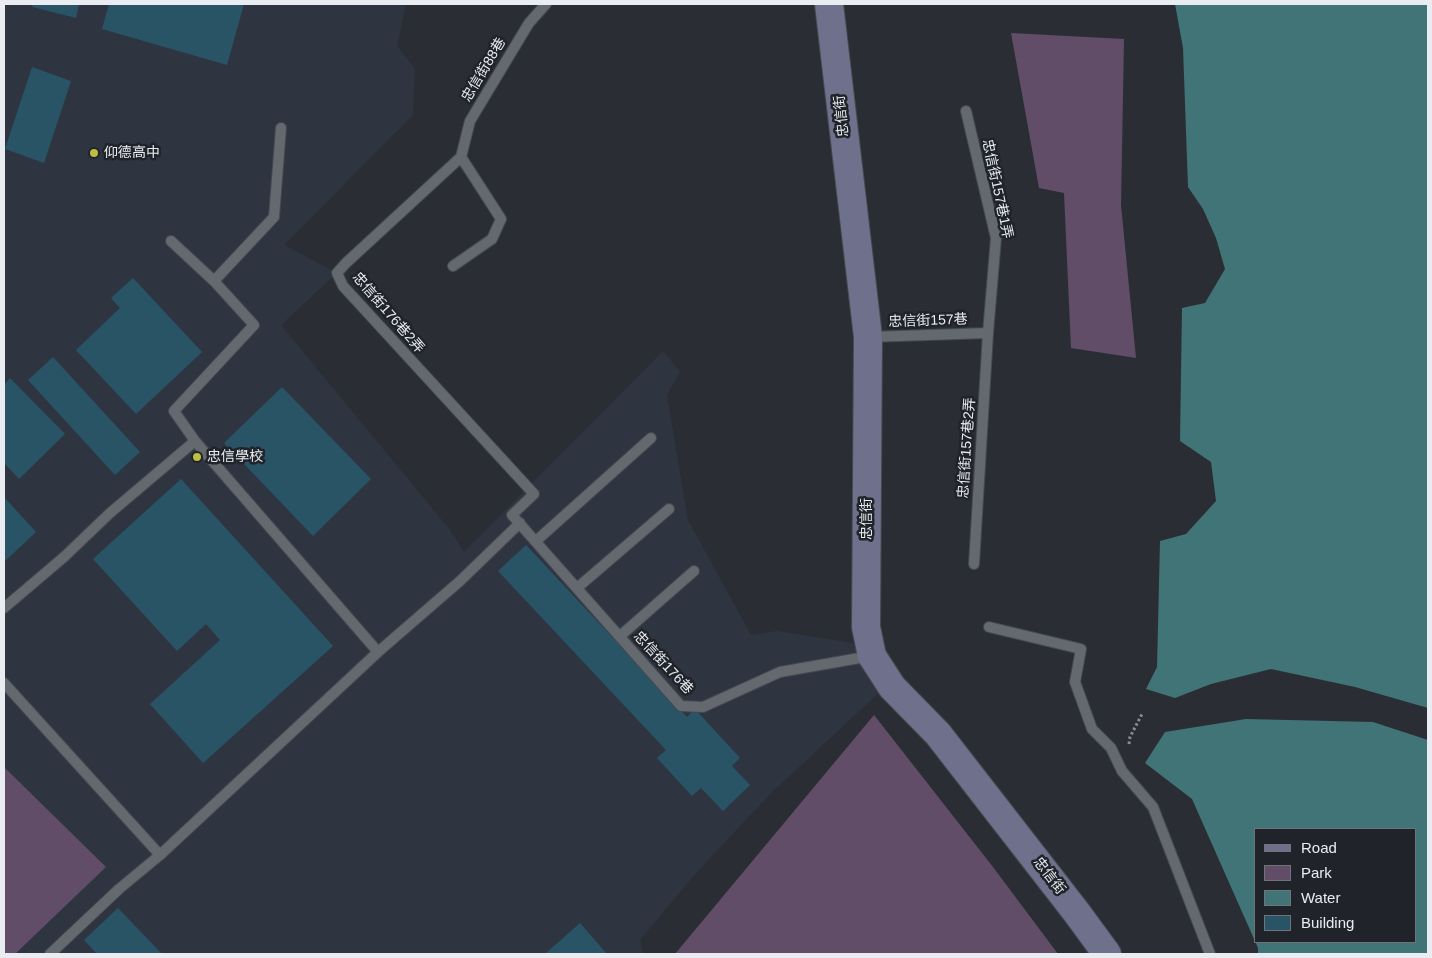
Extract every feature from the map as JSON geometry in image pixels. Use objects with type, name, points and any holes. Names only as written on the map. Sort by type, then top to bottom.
[{"type":"street","name":"忠信街","points":[[830,4],[868,337],[866,627],[872,656],[892,687],[944,742],[1078,913],[1107,954]]},
{"type":"lane","name":"忠信街88巷","points":[[461,157],[470,121],[529,22],[546,4]]},
{"type":"lane","name":"忠信街157巷1弄","points":[[966,112],[996,238],[988,333]]},
{"type":"lane","points":[[214,280],[274,217],[281,128]]},
{"type":"lane","points":[[453,266],[492,239],[501,219],[461,157]]},
{"type":"lane","name":"忠信街176巷2弄","points":[[461,157],[337,273],[343,286],[534,494],[512,514],[520,523]]},
{"type":"lane","points":[[171,241],[214,280],[254,325],[174,411],[196,442],[378,652]]},
{"type":"lane","name":"忠信街157巷","points":[[868,337],[988,333]]},
{"type":"lane","name":"忠信街157巷2弄","points":[[974,564],[988,333]]},
{"type":"lane","points":[[536,541],[651,438]]},
{"type":"lane","points":[[4,608],[64,557],[110,513],[196,442]]},
{"type":"lane","points":[[577,588],[669,509]]},
{"type":"lane","points":[[50,954],[119,889],[160,855],[378,652],[460,581],[520,523]]},
{"type":"lane","name":"忠信街176巷","points":[[520,523],[681,706],[703,707],[780,672],[872,656]]},
{"type":"lane","points":[[620,636],[694,571]]},
{"type":"lane","points":[[989,627],[1081,649],[1075,682],[1092,728],[1112,748],[1122,772],[1153,808],[1210,954]]},
{"type":"lane","points":[[4,683],[160,855]]},
{"type":"shaded area","name":"忠信學校","points":[[4,4],[406,4],[397,46],[415,69],[413,115],[284,245],[337,273],[281,325],[450,530],[464,552],[663,351],[680,372],[667,395],[688,520],[751,635],[777,631],[853,643],[881,691],[772,792],[696,873],[640,940],[643,954],[4,954]]},
{"type":"green space","points":[[1011,33],[1124,39],[1121,205],[1136,358],[1071,348],[1064,193],[1039,188]]},
{"type":"green space","points":[[874,715],[993,867],[1058,954],[675,954]]},
{"type":"green space","points":[[4,767],[106,867],[15,954],[4,954]]},
{"type":"water","points":[[1175,4],[1428,4],[1428,708],[1355,687],[1271,669],[1211,684],[1175,698],[1146,689],[1157,667],[1160,541],[1186,534],[1216,501],[1211,462],[1180,441],[1182,308],[1205,303],[1225,269],[1216,238],[1203,209],[1188,187],[1183,48]]},
{"type":"water","points":[[1246,719],[1373,722],[1428,740],[1428,954],[1258,954],[1256,943],[1417,943],[1417,828],[1254,828],[1254,939],[1192,799],[1145,763],[1165,732]]},
{"type":"building","points":[[33,4],[79,4],[76,18],[32,7]]},
{"type":"building","points":[[109,4],[244,4],[227,65],[102,29]]},
{"type":"building","points":[[32,67],[71,81],[44,163],[5,149]]},
{"type":"building","points":[[133,278],[202,352],[136,414],[76,350],[120,308],[111,298]]},
{"type":"building","points":[[53,357],[140,452],[115,475],[28,380]]},
{"type":"building","points":[[10,378],[65,434],[19,479],[4,463],[4,385]]},
{"type":"building","points":[[282,387],[371,479],[313,536],[224,443]]},
{"type":"building","points":[[181,479],[333,646],[203,763],[150,704],[220,640],[206,624],[177,651],[93,559]]},
{"type":"building","points":[[4,497],[36,532],[4,562]]},
{"type":"building","points":[[526,545],[687,717],[695,709],[740,758],[732,766],[750,785],[723,811],[701,788],[692,796],[657,758],[666,750],[498,571]]},
{"type":"building","points":[[118,908],[162,954],[97,954],[84,940]]},
{"type":"building","points":[[580,923],[607,954],[545,954]]},
{"type":"place","name":"仰德高中","points":[[94,153]]},
{"type":"place","name":"忠信學校","points":[[197,457]]}]
